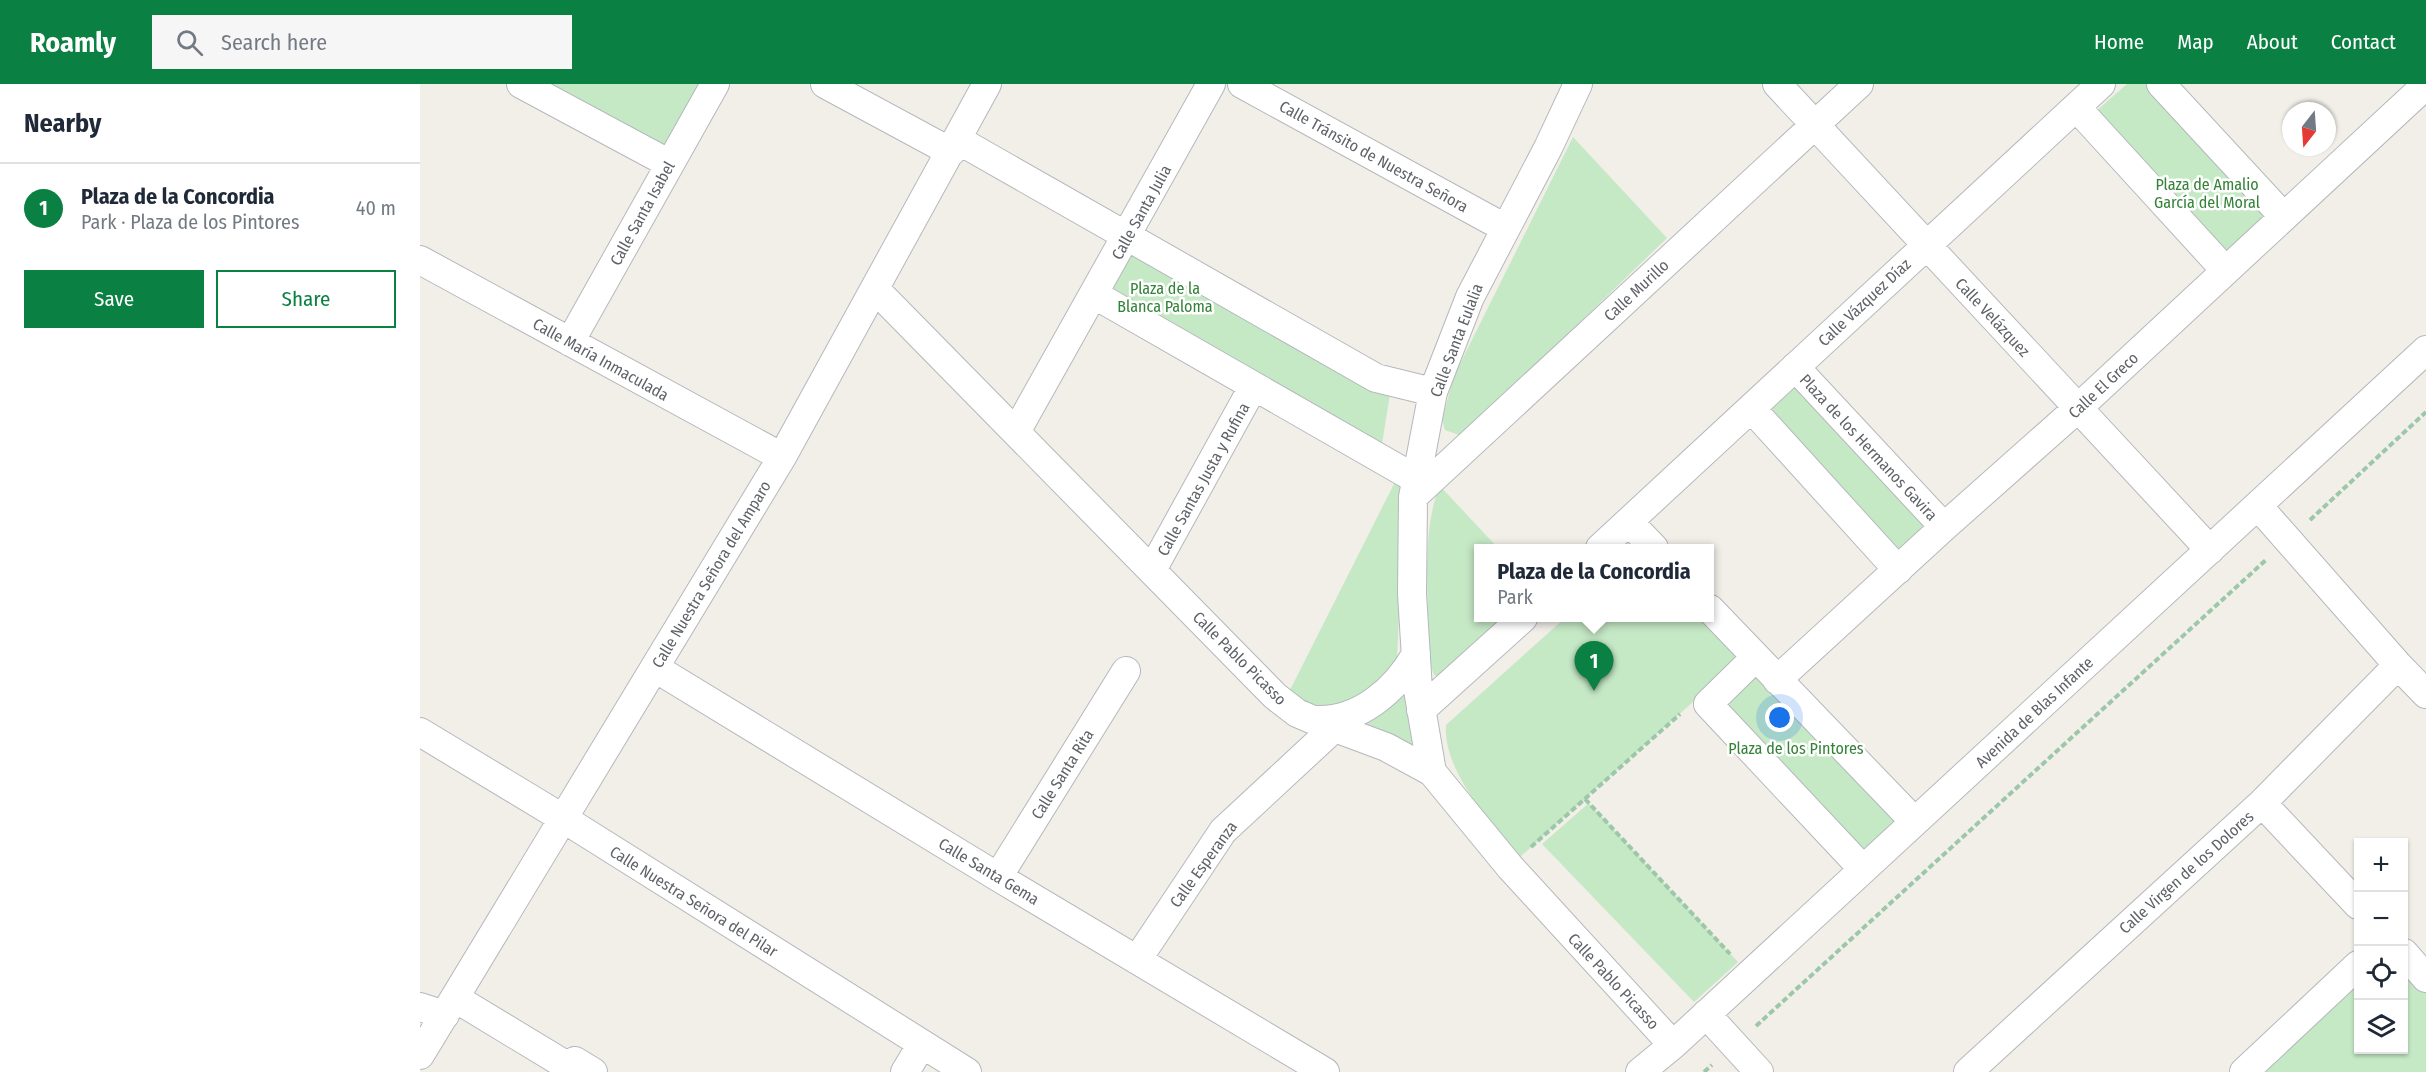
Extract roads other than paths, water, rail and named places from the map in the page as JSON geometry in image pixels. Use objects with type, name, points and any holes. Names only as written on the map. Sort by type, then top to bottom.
[{"type":"street","points":[[521,84],[670,164]]},
{"type":"street","name":"Calle Santa Isabel","points":[[570,342],[715,84]]},
{"type":"street","points":[[825,84],[954,146],[1127,237],[1376,378],[1433,392]]},
{"type":"street","name":"Calle Nuestra Señora del Amparo","points":[[420,1055],[440,1007],[564,819],[782,457],[987,84]]},
{"type":"street","name":"Calle Santa Julia","points":[[1016,432],[1095,295],[1211,84]]},
{"type":"street","name":"Calle Tránsito de Nuestra Señora","points":[[1242,84],[1505,228]]},
{"type":"street","name":"Calle Velázquez","points":[[1777,84],[2210,550]]},
{"type":"street","name":"Calle Murillo","points":[[1415,488],[1859,84]]},
{"type":"street","name":"Calle Vázquez Díaz","points":[[1605,544],[2101,84]]},
{"type":"street","points":[[2161,84],[2284,217]]},
{"type":"street","name":"Calle El Greco","points":[[1777,680],[1944,527],[2079,408],[2426,85]]},
{"type":"street","name":"Calle Santa Eulalia","points":[[1432,772],[1421,710],[1412,594],[1415,488],[1433,392],[1470,297],[1548,148],[1575,86]]},
{"type":"street","points":[[2076,107],[2225,270]]},
{"type":"street","name":"Calle María Inmaculada","points":[[420,260],[782,457]]},
{"type":"street","name":"Calle Pablo Picasso","points":[[875,289],[1275,696],[1297,712],[1322,724],[1386,747],[1432,772],[1510,867],[1672,1045]]},
{"type":"street","points":[[1095,295],[1254,387],[1415,488]]},
{"type":"street","name":"Avenida de Blas Infante","points":[[1640,1072],[1706,1014],[2426,350]]},
{"type":"street","name":"Plaza de los Hermanos Gavira","points":[[1795,367],[1944,527]]},
{"type":"street","name":"Calle Santas Justa y Rufina","points":[[1152,570],[1254,387]]},
{"type":"street","points":[[1751,408],[1898,570]]},
{"type":"street","points":[[2258,506],[2398,665],[2423,686]]},
{"type":"street","points":[[1629,522],[1649,544]]},
{"type":"street","points":[[1714,613],[1914,821]]},
{"type":"street","points":[[1421,710],[1519,622]]},
{"type":"street","points":[[1322,724],[1342,719],[1371,703],[1394,685],[1416,654]]},
{"type":"street","points":[[1755,658],[1708,704],[1862,868]]},
{"type":"street","name":"Calle Virgen de los Dolores","points":[[1987,1066],[2262,803],[2398,665]]},
{"type":"street","name":"Calle Santa Gema","points":[[655,668],[998,877],[1325,1072]]},
{"type":"street","name":"Calle Santa Rita","points":[[998,877],[1126,671]]},
{"type":"street","name":"Calle Esperanza","points":[[1137,960],[1223,831],[1322,724]]},
{"type":"street","name":"Calle Nuestra Señora del Pilar","points":[[420,732],[564,819],[967,1072]]},
{"type":"street","points":[[2262,803],[2354,901]]},
{"type":"street","points":[[2408,958],[2426,978]]},
{"type":"street","points":[[2244,1072],[2354,969]]},
{"type":"street","points":[[440,1007],[577,1070]]},
{"type":"street","points":[[1706,1014],[1759,1072]]},
{"type":"street","points":[[905,1072],[922,1044]]},
{"type":"place","name":"Plaza de la Concordia","points":[[1594,691]]},
{"type":"park label","name":"Plaza de Amalio García del Moral","points":[[2207,193]]},
{"type":"park label","name":"Plaza de la Blanca Paloma","points":[[1165,297]]},
{"type":"park label","name":"Plaza de los Pintores","points":[[1796,748]]}]
